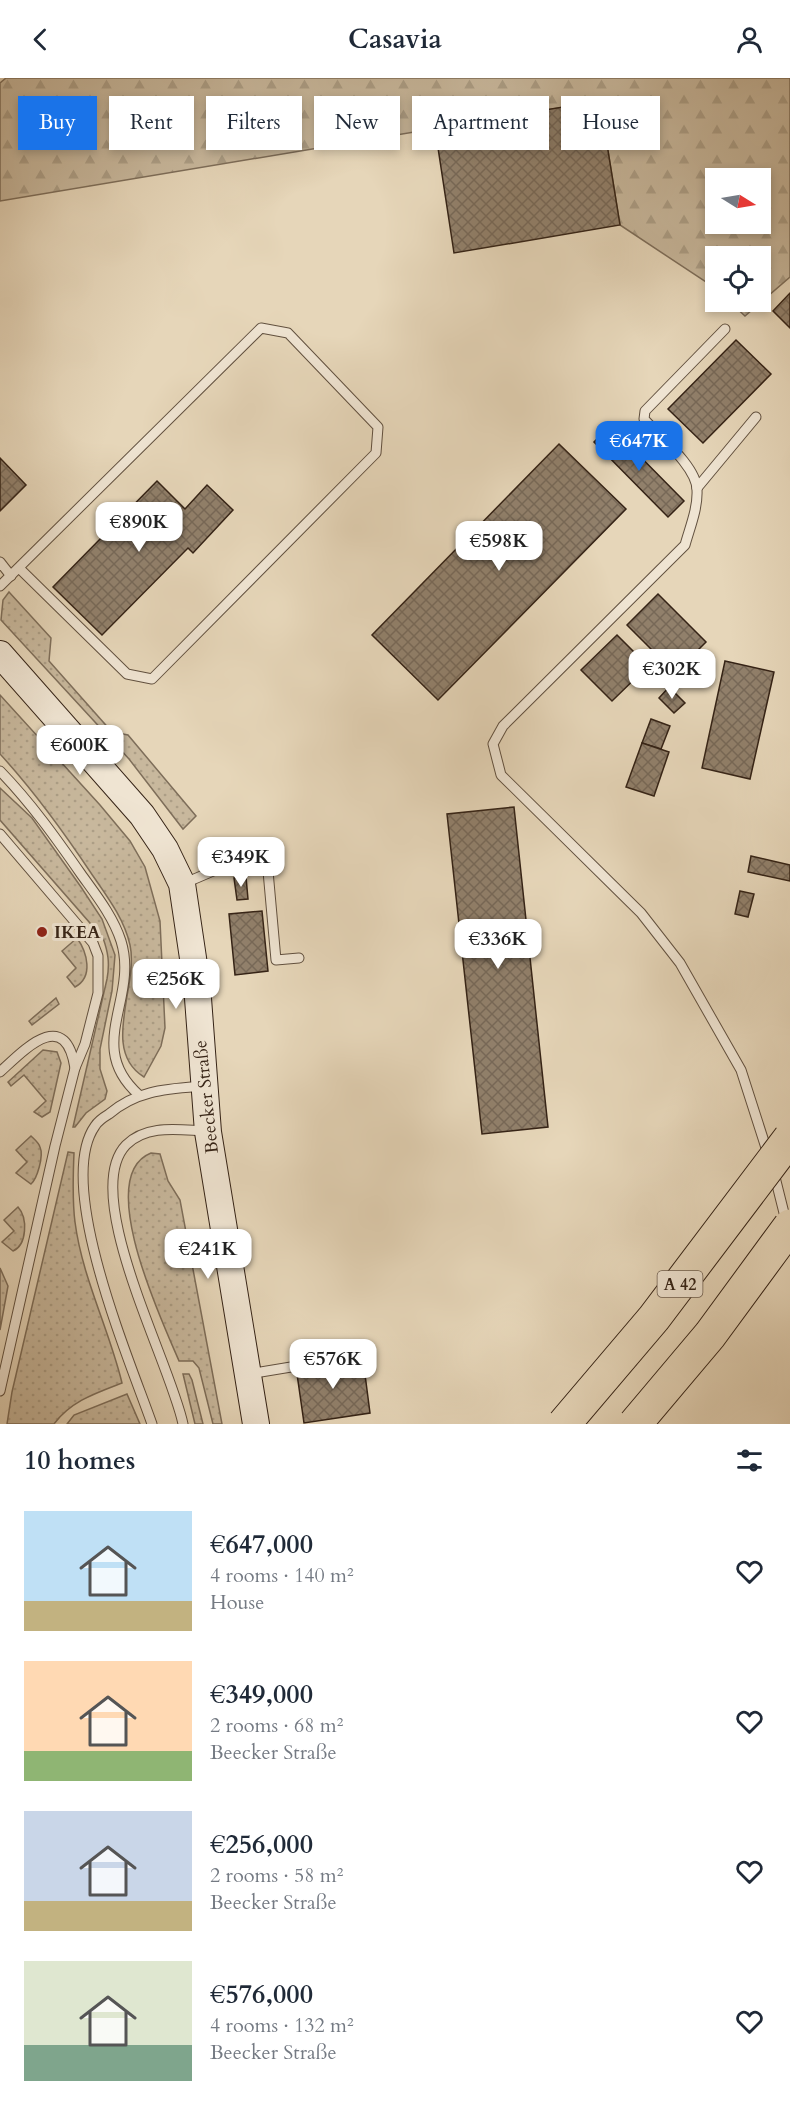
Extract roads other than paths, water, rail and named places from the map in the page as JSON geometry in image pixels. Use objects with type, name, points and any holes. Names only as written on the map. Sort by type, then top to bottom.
[{"type":"highway","name":"A 42","points":[[564,1424],[654,1318],[790,1138]]},
{"type":"highway","points":[[635,1424],[710,1335],[790,1226]]},
{"type":"street","name":"Beecker Straße","points":[[0,654],[142,815],[165,849],[182,884],[197,985],[202,1086],[207,1132],[256,1423]]},
{"type":"lane","points":[[0,586],[261,328],[288,333],[378,427],[376,453],[152,679],[127,674],[20,568]]},
{"type":"lane","points":[[725,329],[645,411],[644,419],[694,476],[697,489],[695,510],[685,545],[503,726],[493,744],[501,775],[641,913],[680,963],[741,1070],[779,1188],[790,1241]]},
{"type":"lane","points":[[697,489],[756,417]]},
{"type":"lane","points":[[0,562],[11,576]]},
{"type":"lane","points":[[0,771],[41,816],[111,917],[121,942],[125,966],[112,1050],[117,1070],[139,1095]]},
{"type":"lane","points":[[0,834],[87,933],[98,956],[98,993],[85,1044],[75,1068],[0,1391]]},
{"type":"lane","points":[[182,884],[227,865],[267,860],[276,960],[300,958]]},
{"type":"lane","points":[[0,1072],[34,1041],[51,1036],[63,1040],[69,1046],[75,1068]]},
{"type":"lane","points":[[152,1424],[97,1266],[87,1227],[84,1179],[86,1147],[95,1125],[114,1109],[139,1095],[154,1090],[202,1086]]},
{"type":"lane","points":[[183,1424],[168,1372],[127,1264],[112,1187],[113,1172],[127,1145],[148,1133],[164,1128],[207,1132]]},
{"type":"lane","points":[[249,1374],[291,1367]]},
{"type":"place","name":"IKEA","points":[[42,932]]}]
